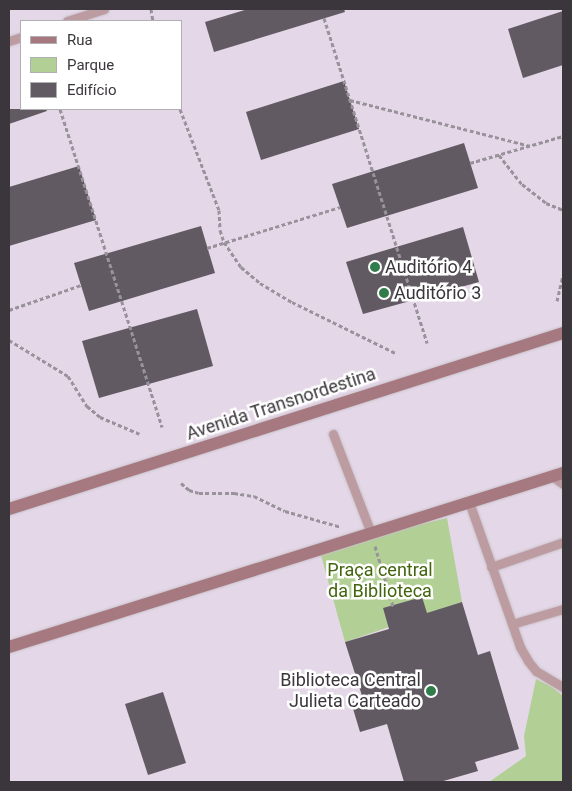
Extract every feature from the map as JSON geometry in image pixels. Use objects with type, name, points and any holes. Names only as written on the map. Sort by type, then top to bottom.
[{"type":"street","name":"Avenida Transnordestina","points":[[9,509],[563,333]]},
{"type":"street","points":[[9,647],[372,537],[469,502],[557,474]]},
{"type":"lane","points":[[70,20],[104,9]]},
{"type":"lane","points":[[333,434],[372,537]]},
{"type":"lane","points":[[557,474],[563,484]]},
{"type":"lane","points":[[469,502],[512,624],[528,662],[547,679],[563,687]]},
{"type":"lane","points":[[492,567],[563,542]]},
{"type":"lane","points":[[512,624],[563,609]]},
{"type":"path","points":[[324,18],[427,343]]},
{"type":"path","points":[[350,100],[530,146]]},
{"type":"path","points":[[60,110],[162,427]]},
{"type":"path","points":[[180,110],[219,210],[220,230],[224,242],[241,267],[260,283],[292,302],[396,353]]},
{"type":"path","points":[[470,163],[563,136]]},
{"type":"path","points":[[499,155],[522,184],[546,203],[563,210]]},
{"type":"path","points":[[207,248],[340,207]]},
{"type":"path","points":[[557,301],[563,276]]},
{"type":"path","points":[[9,310],[81,285]]},
{"type":"path","points":[[9,340],[68,376],[86,406],[100,417],[140,434]]},
{"type":"path","points":[[181,484],[199,494],[234,493],[254,496],[285,511],[342,527]]},
{"type":"path","points":[[372,537],[393,606]]},
{"type":"shaded area","points":[[9,9],[563,9],[563,782],[9,782]]},
{"type":"green space","name":"Praça central da Biblioteca","points":[[447,518],[462,602],[345,642],[319,548]]},
{"type":"green space","points":[[536,679],[552,687],[563,696],[563,782],[489,782],[526,756],[524,736]]},
{"type":"building","points":[[248,9],[344,9],[345,12],[214,52],[205,22]]},
{"type":"building","points":[[563,11],[563,65],[523,78],[508,29]]},
{"type":"building","points":[[344,81],[359,129],[261,160],[246,112]]},
{"type":"building","points":[[9,109],[47,111],[9,124]]},
{"type":"building","points":[[464,143],[478,188],[347,228],[332,184]]},
{"type":"building","points":[[79,166],[96,220],[9,246],[9,187]]},
{"type":"building","points":[[201,226],[215,273],[89,311],[74,263]]},
{"type":"building","points":[[463,227],[479,282],[363,314],[346,262]]},
{"type":"building","points":[[197,309],[213,366],[99,398],[82,341]]},
{"type":"building","name":"Biblioteca Central Julieta Carteado","points":[[422,597],[427,613],[462,602],[478,655],[490,651],[519,749],[475,762],[478,771],[440,782],[404,782],[387,724],[360,732],[351,702],[363,699],[345,642],[389,629],[383,608]]},
{"type":"building","points":[[163,692],[186,763],[148,775],[125,704]]},
{"type":"place","name":"Auditório 4","points":[[375,267]]},
{"type":"place","name":"Auditório 3","points":[[384,293]]},
{"type":"place","name":"Biblioteca Central Julieta Carteado","points":[[431,691]]}]
